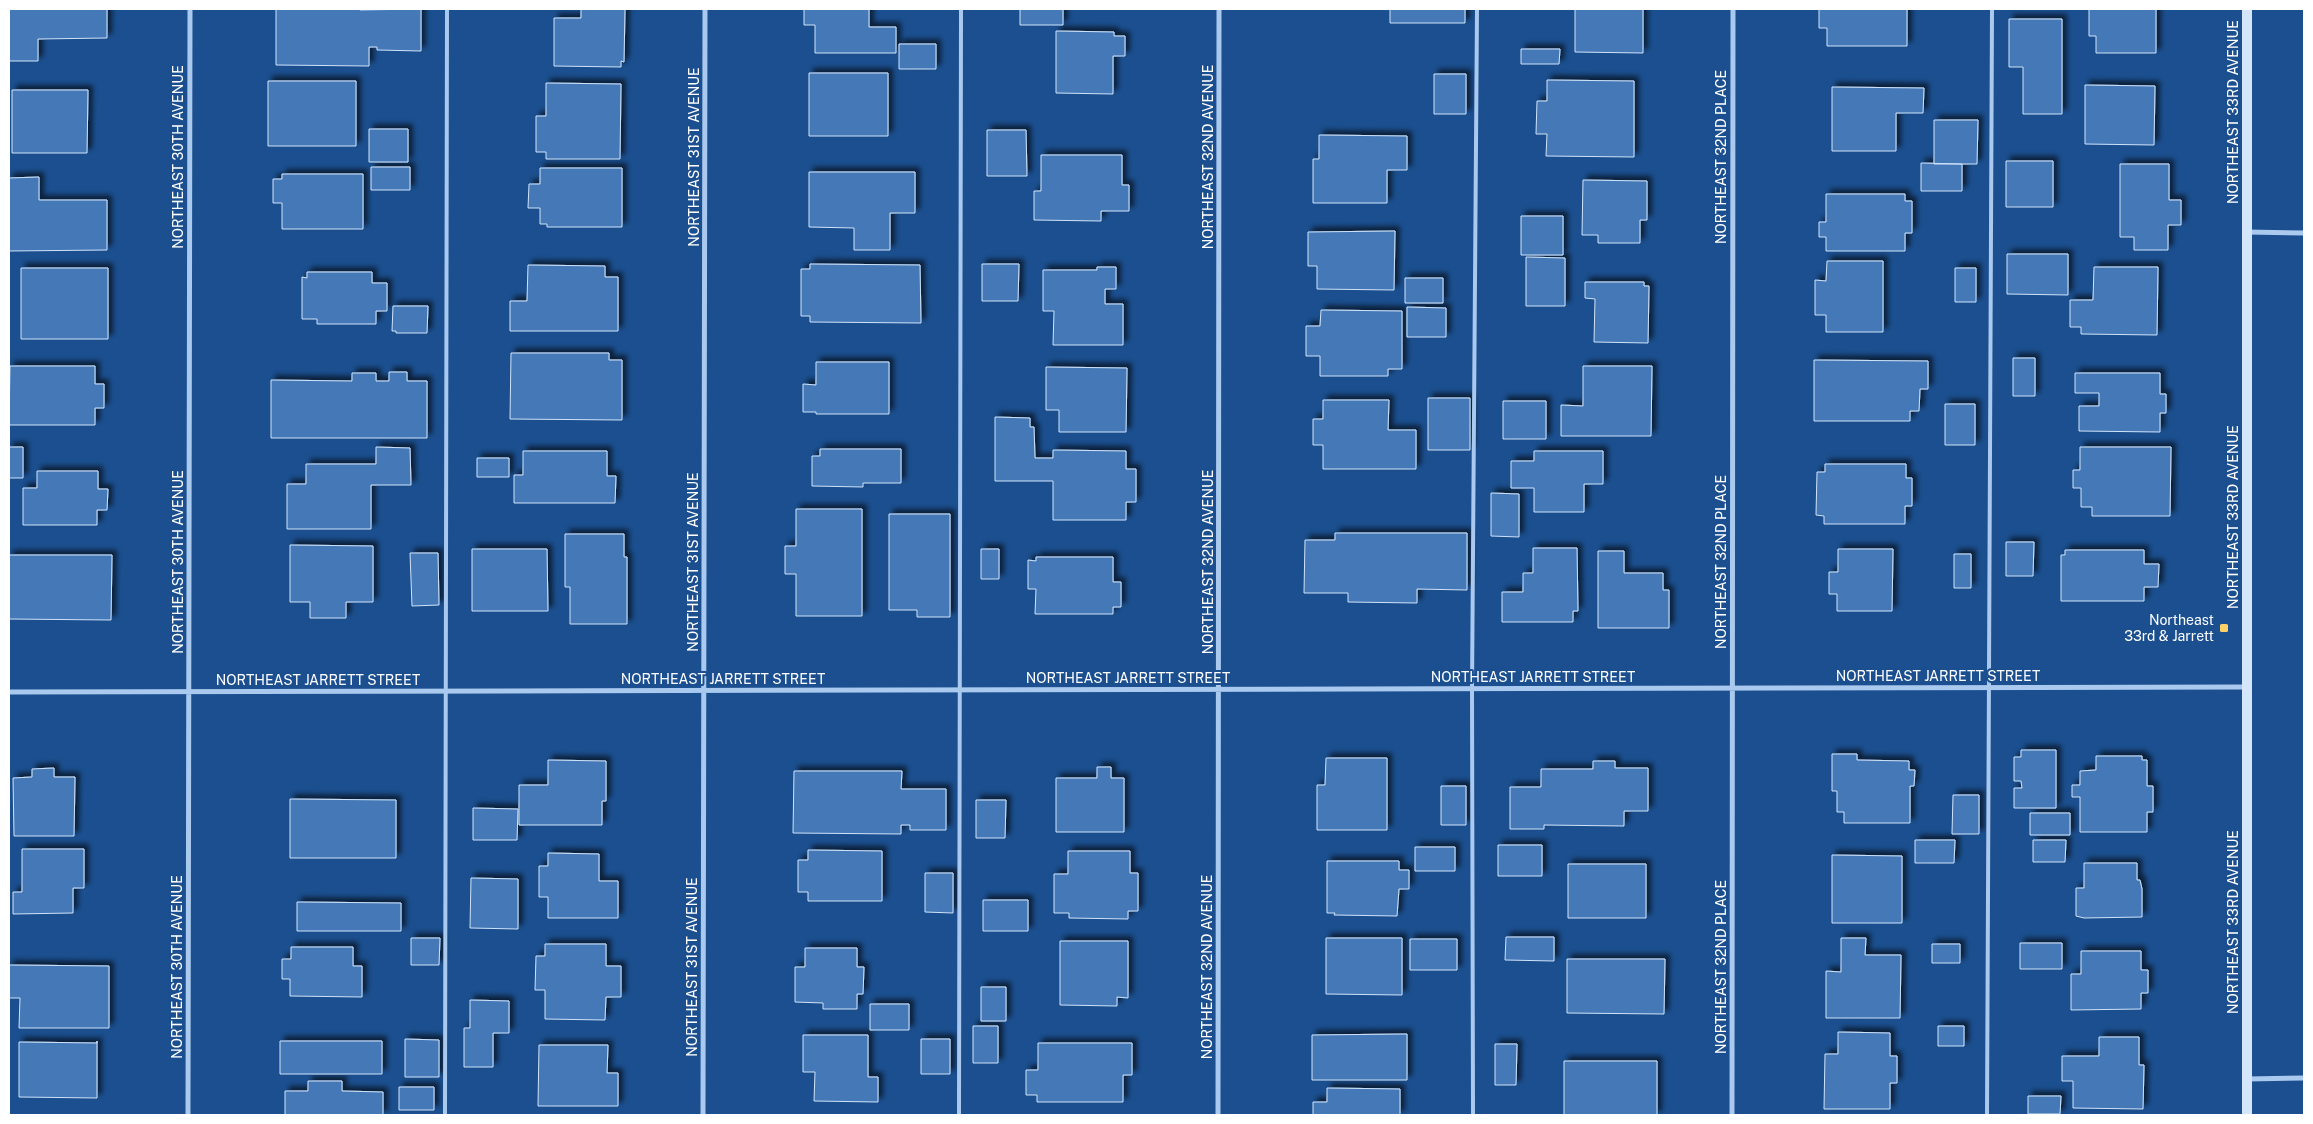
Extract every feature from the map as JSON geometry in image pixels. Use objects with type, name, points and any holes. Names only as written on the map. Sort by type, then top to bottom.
[{"type":"main road","name":"NORTHEAST 33RD AVENUE","points":[[2247,9],[2247,1115]]},
{"type":"street","name":"NORTHEAST 30TH AVENUE","points":[[188,1115],[190,9]]},
{"type":"street","name":"NORTHEAST 31ST AVENUE","points":[[703,1115],[705,9]]},
{"type":"street","name":"NORTHEAST 32ND AVENUE","points":[[1218,1115],[1219,9]]},
{"type":"street","name":"NORTHEAST 32ND PLACE","points":[[1732,1115],[1733,9]]},
{"type":"street","points":[[2247,232],[2304,233]]},
{"type":"street","name":"NORTHEAST JARRETT STREET","points":[[9,692],[2247,687]]},
{"type":"street","points":[[2247,1079],[2304,1078]]},
{"type":"lane","points":[[445,1115],[448,691],[447,9]]},
{"type":"lane","points":[[959,1115],[961,9]]},
{"type":"lane","points":[[1473,1115],[1472,689],[1477,9]]},
{"type":"lane","points":[[1987,1115],[1992,9]]},
{"type":"building","points":[[9,9],[107,9],[107,38],[38,39],[38,61],[9,61]]},
{"type":"building","points":[[276,9],[421,9],[421,51],[377,50],[377,47],[369,47],[369,66],[276,65]]},
{"type":"building","points":[[581,9],[625,9],[624,62],[621,61],[621,67],[554,66],[554,18],[581,18]]},
{"type":"building","points":[[804,9],[869,9],[869,27],[896,27],[896,53],[815,53],[815,25],[804,25]]},
{"type":"building","points":[[1020,9],[1063,9],[1063,25],[1020,25]]},
{"type":"building","points":[[1390,9],[1465,9],[1465,23],[1390,23]]},
{"type":"building","points":[[1575,9],[1643,9],[1643,53],[1575,52]]},
{"type":"building","points":[[1819,9],[1907,9],[1907,46],[1827,46],[1827,28],[1819,28]]},
{"type":"building","points":[[2089,9],[2156,9],[2156,53],[2096,53],[2096,36],[2089,36]]},
{"type":"building","points":[[2009,19],[2062,19],[2062,114],[2023,114],[2023,67],[2009,67]]},
{"type":"building","points":[[1056,31],[1114,32],[1114,36],[1125,36],[1125,56],[1113,56],[1113,94],[1056,93]]},
{"type":"building","points":[[899,44],[936,44],[936,69],[899,69]]},
{"type":"building","points":[[1521,49],[1560,49],[1559,64],[1521,64]]},
{"type":"building","points":[[809,73],[888,73],[888,136],[809,136]]},
{"type":"building","points":[[1434,74],[1466,74],[1466,114],[1434,114]]},
{"type":"building","points":[[1547,80],[1634,81],[1634,157],[1546,156],[1547,134],[1536,134],[1537,101],[1547,101]]},
{"type":"building","points":[[268,81],[356,81],[356,146],[268,146]]},
{"type":"building","points":[[546,83],[621,84],[620,159],[546,159],[546,152],[536,152],[536,116],[546,116]]},
{"type":"building","points":[[2085,85],[2155,86],[2154,145],[2085,144]]},
{"type":"building","points":[[1832,87],[1924,88],[1923,113],[1896,113],[1896,151],[1832,151]]},
{"type":"building","points":[[12,90],[88,90],[87,153],[12,153]]},
{"type":"building","points":[[1934,120],[1978,120],[1977,164],[1934,164]]},
{"type":"building","points":[[369,129],[408,129],[408,162],[369,162]]},
{"type":"building","points":[[987,130],[1026,130],[1027,176],[987,176]]},
{"type":"building","points":[[1319,135],[1407,136],[1407,170],[1387,170],[1387,203],[1313,203],[1313,159],[1319,159]]},
{"type":"building","points":[[1041,155],[1122,155],[1122,185],[1129,185],[1129,211],[1101,211],[1101,221],[1034,220],[1034,191],[1041,191]]},
{"type":"building","points":[[2006,161],[2053,161],[2053,207],[2006,207]]},
{"type":"building","points":[[1921,163],[1962,164],[1962,191],[1921,191]]},
{"type":"building","points":[[2120,164],[2169,164],[2169,200],[2181,200],[2181,225],[2168,225],[2168,250],[2134,250],[2134,237],[2120,237]]},
{"type":"building","points":[[371,167],[410,167],[410,190],[371,190]]},
{"type":"building","points":[[540,168],[622,168],[622,227],[547,227],[547,224],[540,224],[540,208],[528,208],[529,184],[540,184]]},
{"type":"building","points":[[809,172],[915,172],[915,213],[890,213],[890,250],[854,250],[854,228],[809,227]]},
{"type":"building","points":[[282,174],[363,174],[363,229],[282,229],[282,203],[273,203],[273,179],[282,179]]},
{"type":"building","points":[[39,177],[39,200],[107,200],[107,250],[9,251],[9,178]]},
{"type":"building","points":[[1583,180],[1647,181],[1647,220],[1640,220],[1640,243],[1598,243],[1598,235],[1582,235]]},
{"type":"building","points":[[1826,194],[1905,194],[1905,201],[1912,201],[1912,233],[1905,233],[1905,251],[1826,251],[1826,237],[1819,237],[1819,222],[1826,222]]},
{"type":"building","points":[[1521,216],[1563,216],[1563,255],[1521,255]]},
{"type":"building","points":[[1395,231],[1394,290],[1317,289],[1317,266],[1308,266],[1308,232]]},
{"type":"building","points":[[2007,254],[2068,254],[2068,295],[2007,294]]},
{"type":"building","points":[[1526,257],[1565,258],[1565,306],[1526,306]]},
{"type":"building","points":[[1827,261],[1883,261],[1883,332],[1826,332],[1826,315],[1815,315],[1815,280],[1826,281]]},
{"type":"building","points":[[810,264],[920,265],[921,323],[810,322],[810,316],[801,316],[801,269],[810,269]]},
{"type":"building","points":[[982,264],[1019,264],[1018,301],[982,301]]},
{"type":"building","points":[[528,265],[605,266],[605,277],[618,277],[618,331],[510,331],[510,301],[527,301]]},
{"type":"building","points":[[1097,267],[1116,267],[1116,289],[1105,289],[1105,304],[1123,304],[1123,345],[1053,345],[1054,311],[1043,311],[1043,270],[1097,270]]},
{"type":"building","points":[[2094,267],[2158,267],[2157,335],[2081,334],[2081,327],[2070,327],[2070,300],[2093,300]]},
{"type":"building","points":[[21,268],[108,268],[108,339],[21,339]]},
{"type":"building","points":[[1955,268],[1976,268],[1976,302],[1955,302]]},
{"type":"building","points":[[307,272],[372,272],[372,283],[387,283],[387,311],[376,311],[376,324],[317,324],[317,319],[302,319],[302,277],[307,278]]},
{"type":"building","points":[[1405,278],[1443,278],[1443,303],[1405,303]]},
{"type":"building","points":[[1585,282],[1644,282],[1644,286],[1649,286],[1648,343],[1594,342],[1595,299],[1585,298]]},
{"type":"building","points":[[393,306],[428,306],[427,333],[396,333],[396,331],[392,331]]},
{"type":"building","points":[[1407,307],[1446,308],[1446,337],[1407,337]]},
{"type":"building","points":[[1321,310],[1402,311],[1402,369],[1388,369],[1388,376],[1320,376],[1320,356],[1306,356],[1306,326],[1320,326]]},
{"type":"building","points":[[511,353],[609,353],[609,360],[622,360],[622,420],[510,419]]},
{"type":"building","points":[[2013,358],[2035,358],[2035,396],[2013,396]]},
{"type":"building","points":[[1814,360],[1928,361],[1928,389],[1920,389],[1919,411],[1910,411],[1910,421],[1814,421]]},
{"type":"building","points":[[816,362],[889,362],[889,414],[816,414],[816,412],[803,412],[803,384],[816,385]]},
{"type":"building","points":[[10,366],[95,366],[95,384],[104,384],[104,408],[95,408],[95,425],[9,425]]},
{"type":"building","points":[[1583,366],[1652,366],[1651,436],[1561,436],[1561,405],[1583,406]]},
{"type":"building","points":[[1046,367],[1127,368],[1126,432],[1059,432],[1059,410],[1046,410]]},
{"type":"building","points":[[389,372],[407,372],[407,381],[427,381],[427,438],[271,438],[271,380],[352,381],[352,373],[376,373],[376,381],[389,381]]},
{"type":"building","points":[[2075,373],[2160,373],[2160,394],[2166,394],[2166,413],[2160,413],[2160,432],[2079,431],[2079,406],[2099,406],[2099,393],[2075,393]]},
{"type":"building","points":[[1428,398],[1470,398],[1470,450],[1428,450]]},
{"type":"building","points":[[1323,400],[1389,400],[1388,430],[1416,430],[1416,469],[1323,469],[1323,445],[1313,445],[1313,419],[1323,419]]},
{"type":"building","points":[[1503,401],[1546,401],[1546,439],[1503,439]]},
{"type":"building","points":[[1945,404],[1975,404],[1975,445],[1945,445]]},
{"type":"building","points":[[995,417],[1030,418],[1030,427],[1034,427],[1035,458],[1053,458],[1053,450],[1126,451],[1126,469],[1136,469],[1136,502],[1126,502],[1126,520],[1053,520],[1053,481],[995,481]]},
{"type":"building","points":[[9,447],[23,447],[23,478],[9,478]]},
{"type":"building","points":[[376,447],[410,448],[411,485],[371,485],[371,529],[287,529],[287,484],[306,484],[306,464],[376,464]]},
{"type":"building","points":[[2080,447],[2171,447],[2170,516],[2092,516],[2092,507],[2081,507],[2081,488],[2073,488],[2073,470],[2080,470]]},
{"type":"building","points":[[820,449],[901,449],[901,483],[863,483],[863,487],[812,486],[812,456],[820,456]]},
{"type":"building","points":[[523,451],[607,451],[607,476],[616,476],[615,503],[514,503],[514,475],[523,475]]},
{"type":"building","points":[[1534,451],[1603,451],[1603,484],[1584,484],[1584,512],[1534,512],[1534,488],[1511,488],[1511,461],[1534,461]]},
{"type":"building","points":[[477,458],[509,458],[509,477],[477,477]]},
{"type":"building","points":[[1825,464],[1906,464],[1906,478],[1912,478],[1912,506],[1905,506],[1905,524],[1824,524],[1824,516],[1816,515],[1817,472],[1825,472]]},
{"type":"building","points":[[37,471],[98,471],[98,489],[108,489],[107,510],[97,510],[97,525],[23,525],[23,488],[37,488]]},
{"type":"building","points":[[1491,493],[1519,494],[1519,537],[1491,536]]},
{"type":"building","points":[[796,509],[862,509],[862,616],[796,616],[796,574],[785,574],[785,546],[796,546]]},
{"type":"building","points":[[889,514],[950,514],[950,617],[917,617],[917,610],[889,610]]},
{"type":"building","points":[[1335,533],[1467,533],[1467,590],[1417,589],[1417,603],[1348,602],[1348,593],[1304,593],[1305,540],[1335,540]]},
{"type":"building","points":[[565,534],[624,534],[624,557],[627,557],[627,624],[570,624],[570,587],[565,587]]},
{"type":"building","points":[[2006,542],[2034,542],[2033,576],[2006,576]]},
{"type":"building","points":[[290,545],[373,546],[373,602],[346,602],[346,618],[310,618],[310,602],[290,602]]},
{"type":"building","points":[[1533,548],[1577,548],[1578,611],[1573,611],[1573,622],[1502,622],[1502,592],[1523,592],[1523,573],[1533,573]]},
{"type":"building","points":[[472,549],[547,549],[548,611],[472,611]]},
{"type":"building","points":[[981,549],[999,549],[999,579],[981,579]]},
{"type":"building","points":[[1838,549],[1893,549],[1892,611],[1837,611],[1837,594],[1829,594],[1829,572],[1838,572]]},
{"type":"building","points":[[2065,550],[2144,550],[2144,564],[2159,564],[2158,587],[2144,587],[2144,601],[2061,601],[2061,555],[2065,555]]},
{"type":"building","points":[[1598,551],[1624,551],[1624,573],[1663,573],[1663,590],[1669,590],[1669,628],[1598,628]]},
{"type":"building","points":[[410,553],[438,553],[439,605],[412,606]]},
{"type":"building","points":[[1954,554],[1971,554],[1971,588],[1954,588]]},
{"type":"building","points":[[9,555],[112,555],[111,620],[9,619]]},
{"type":"building","points":[[1036,557],[1113,557],[1113,582],[1121,582],[1121,607],[1113,607],[1113,614],[1035,614],[1036,589],[1028,589],[1028,560],[1036,561]]},
{"type":"building","points":[[2021,750],[2056,750],[2056,808],[2014,808],[2014,788],[2022,788],[2021,781],[2014,781],[2014,757],[2021,757]]},
{"type":"building","points":[[1832,754],[1857,754],[1857,760],[1909,761],[1909,770],[1915,770],[1914,786],[1910,786],[1910,823],[1844,823],[1844,812],[1837,812],[1837,791],[1832,791]]},
{"type":"building","points":[[2096,756],[2142,756],[2142,760],[2147,760],[2147,786],[2153,786],[2153,812],[2147,812],[2147,832],[2080,832],[2080,797],[2072,797],[2072,785],[2080,785],[2080,771],[2096,770]]},
{"type":"building","points":[[1326,758],[1387,758],[1387,830],[1317,830],[1317,785],[1325,785]]},
{"type":"building","points":[[548,760],[606,761],[606,801],[602,801],[602,825],[519,825],[519,785],[548,785]]},
{"type":"building","points":[[1593,761],[1615,761],[1615,768],[1648,768],[1648,811],[1624,811],[1624,826],[1544,825],[1544,829],[1510,829],[1510,787],[1541,787],[1541,769],[1593,769]]},
{"type":"building","points":[[1097,767],[1111,767],[1111,778],[1124,778],[1124,832],[1056,832],[1056,778],[1097,778]]},
{"type":"building","points":[[54,768],[54,777],[75,777],[74,836],[14,836],[13,778],[32,777],[32,769]]},
{"type":"building","points":[[794,771],[902,771],[901,789],[946,789],[946,830],[910,830],[910,825],[901,825],[901,834],[793,833]]},
{"type":"building","points":[[1441,786],[1466,786],[1466,825],[1441,825]]},
{"type":"building","points":[[1953,795],[1979,795],[1979,834],[1952,834]]},
{"type":"building","points":[[290,799],[396,800],[396,858],[290,858]]},
{"type":"building","points":[[976,800],[1006,800],[1005,838],[976,838]]},
{"type":"building","points":[[473,808],[518,809],[517,840],[473,840]]},
{"type":"building","points":[[2030,813],[2070,813],[2070,835],[2030,835]]},
{"type":"building","points":[[1915,840],[1955,840],[1954,863],[1915,863]]},
{"type":"building","points":[[2033,840],[2066,840],[2065,862],[2033,862]]},
{"type":"building","points":[[1498,845],[1542,845],[1542,876],[1498,876]]},
{"type":"building","points":[[1415,847],[1455,847],[1455,871],[1415,871]]},
{"type":"building","points":[[22,849],[84,849],[84,888],[73,888],[73,913],[13,914],[13,892],[22,892]]},
{"type":"building","points":[[808,850],[882,851],[882,901],[808,901],[808,892],[798,892],[798,860],[808,860]]},
{"type":"building","points":[[1068,851],[1130,851],[1130,873],[1138,873],[1138,911],[1128,911],[1128,919],[1069,918],[1069,913],[1054,913],[1054,874],[1068,874]]},
{"type":"building","points":[[548,853],[599,854],[599,881],[618,881],[618,918],[548,918],[548,897],[539,897],[539,866],[548,866]]},
{"type":"building","points":[[1832,855],[1902,856],[1902,923],[1832,923]]},
{"type":"building","points":[[1327,861],[1399,861],[1399,870],[1409,870],[1409,889],[1399,889],[1397,916],[1334,915],[1335,913],[1327,913]]},
{"type":"building","points":[[2084,863],[2137,863],[2137,880],[2140,880],[2142,889],[2142,917],[2084,918],[2076,916],[2076,888],[2084,888]]},
{"type":"building","points":[[1568,864],[1646,864],[1646,918],[1568,918]]},
{"type":"building","points":[[925,873],[953,873],[953,913],[925,912]]},
{"type":"building","points":[[471,878],[518,879],[518,929],[470,928]]},
{"type":"building","points":[[983,900],[1028,900],[1028,931],[983,931]]},
{"type":"building","points":[[297,902],[401,903],[401,931],[297,931]]},
{"type":"building","points":[[1506,937],[1554,937],[1554,961],[1505,960]]},
{"type":"building","points":[[411,938],[440,938],[439,965],[411,965]]},
{"type":"building","points":[[1326,938],[1402,938],[1402,995],[1326,994]]},
{"type":"building","points":[[1841,938],[1866,938],[1865,955],[1901,955],[1900,1018],[1826,1018],[1826,971],[1841,972]]},
{"type":"building","points":[[1410,939],[1457,939],[1457,970],[1410,970]]},
{"type":"building","points":[[1060,941],[1128,941],[1128,998],[1117,997],[1117,1006],[1060,1005]]},
{"type":"building","points":[[2020,943],[2062,943],[2062,969],[2020,969]]},
{"type":"building","points":[[545,944],[606,944],[606,966],[621,966],[621,997],[606,997],[605,1020],[545,1019],[545,990],[535,990],[536,956],[545,956]]},
{"type":"building","points":[[1932,944],[1960,944],[1960,963],[1932,963]]},
{"type":"building","points":[[291,947],[353,947],[353,966],[362,966],[362,997],[290,996],[290,979],[282,979],[282,959],[291,959]]},
{"type":"building","points":[[805,948],[857,948],[857,967],[864,967],[863,994],[857,994],[857,1009],[823,1009],[823,1003],[795,1002],[795,967],[805,967]]},
{"type":"building","points":[[2081,951],[2141,951],[2141,970],[2148,970],[2148,993],[2141,993],[2141,1009],[2071,1010],[2071,974],[2081,974]]},
{"type":"building","points":[[1567,959],[1665,959],[1664,1014],[1567,1013]]},
{"type":"building","points":[[9,965],[109,966],[109,1028],[19,1028],[20,998],[9,998]]},
{"type":"building","points":[[981,987],[1006,987],[1006,1021],[981,1021]]},
{"type":"building","points":[[470,1000],[509,1001],[509,1033],[493,1033],[493,1067],[464,1067],[464,1028],[470,1028]]},
{"type":"building","points":[[870,1004],[909,1004],[909,1030],[870,1030]]},
{"type":"building","points":[[973,1026],[998,1026],[998,1063],[973,1063]]},
{"type":"building","points":[[1938,1026],[1964,1026],[1964,1046],[1938,1046]]},
{"type":"building","points":[[1838,1032],[1890,1033],[1890,1056],[1897,1056],[1897,1083],[1890,1083],[1890,1109],[1824,1109],[1825,1054],[1838,1054]]},
{"type":"building","points":[[1407,1034],[1407,1080],[1312,1080],[1312,1035]]},
{"type":"building","points":[[803,1035],[868,1035],[868,1077],[878,1077],[878,1102],[814,1101],[815,1072],[803,1072]]},
{"type":"building","points":[[2099,1037],[2139,1037],[2139,1065],[2144,1065],[2143,1109],[2073,1108],[2073,1081],[2062,1081],[2062,1056],[2099,1056]]},
{"type":"building","points":[[405,1039],[439,1040],[439,1077],[405,1077]]},
{"type":"building","points":[[921,1039],[950,1039],[950,1074],[921,1074]]},
{"type":"building","points":[[280,1041],[382,1041],[382,1074],[280,1074]]},
{"type":"building","points":[[19,1042],[97,1043],[97,1098],[19,1097]]},
{"type":"building","points":[[1038,1043],[1132,1043],[1132,1075],[1123,1075],[1123,1102],[1037,1102],[1037,1095],[1026,1095],[1026,1070],[1038,1070]]},
{"type":"building","points":[[1495,1044],[1517,1044],[1516,1085],[1495,1085]]},
{"type":"building","points":[[539,1045],[608,1045],[607,1073],[618,1073],[618,1106],[538,1106]]},
{"type":"building","points":[[1564,1061],[1657,1061],[1657,1115],[1564,1115]]},
{"type":"building","points":[[308,1081],[342,1081],[342,1091],[383,1092],[383,1115],[285,1115],[285,1091],[308,1091]]},
{"type":"building","points":[[399,1087],[434,1087],[434,1110],[399,1110]]},
{"type":"building","points":[[1327,1088],[1400,1089],[1400,1115],[1313,1115],[1313,1102],[1327,1102]]},
{"type":"building","points":[[2028,1096],[2061,1096],[2060,1114],[2028,1114]]},
{"type":"place","name":"Northeast 33rd & Jarrett","points":[[2224,628]]}]
